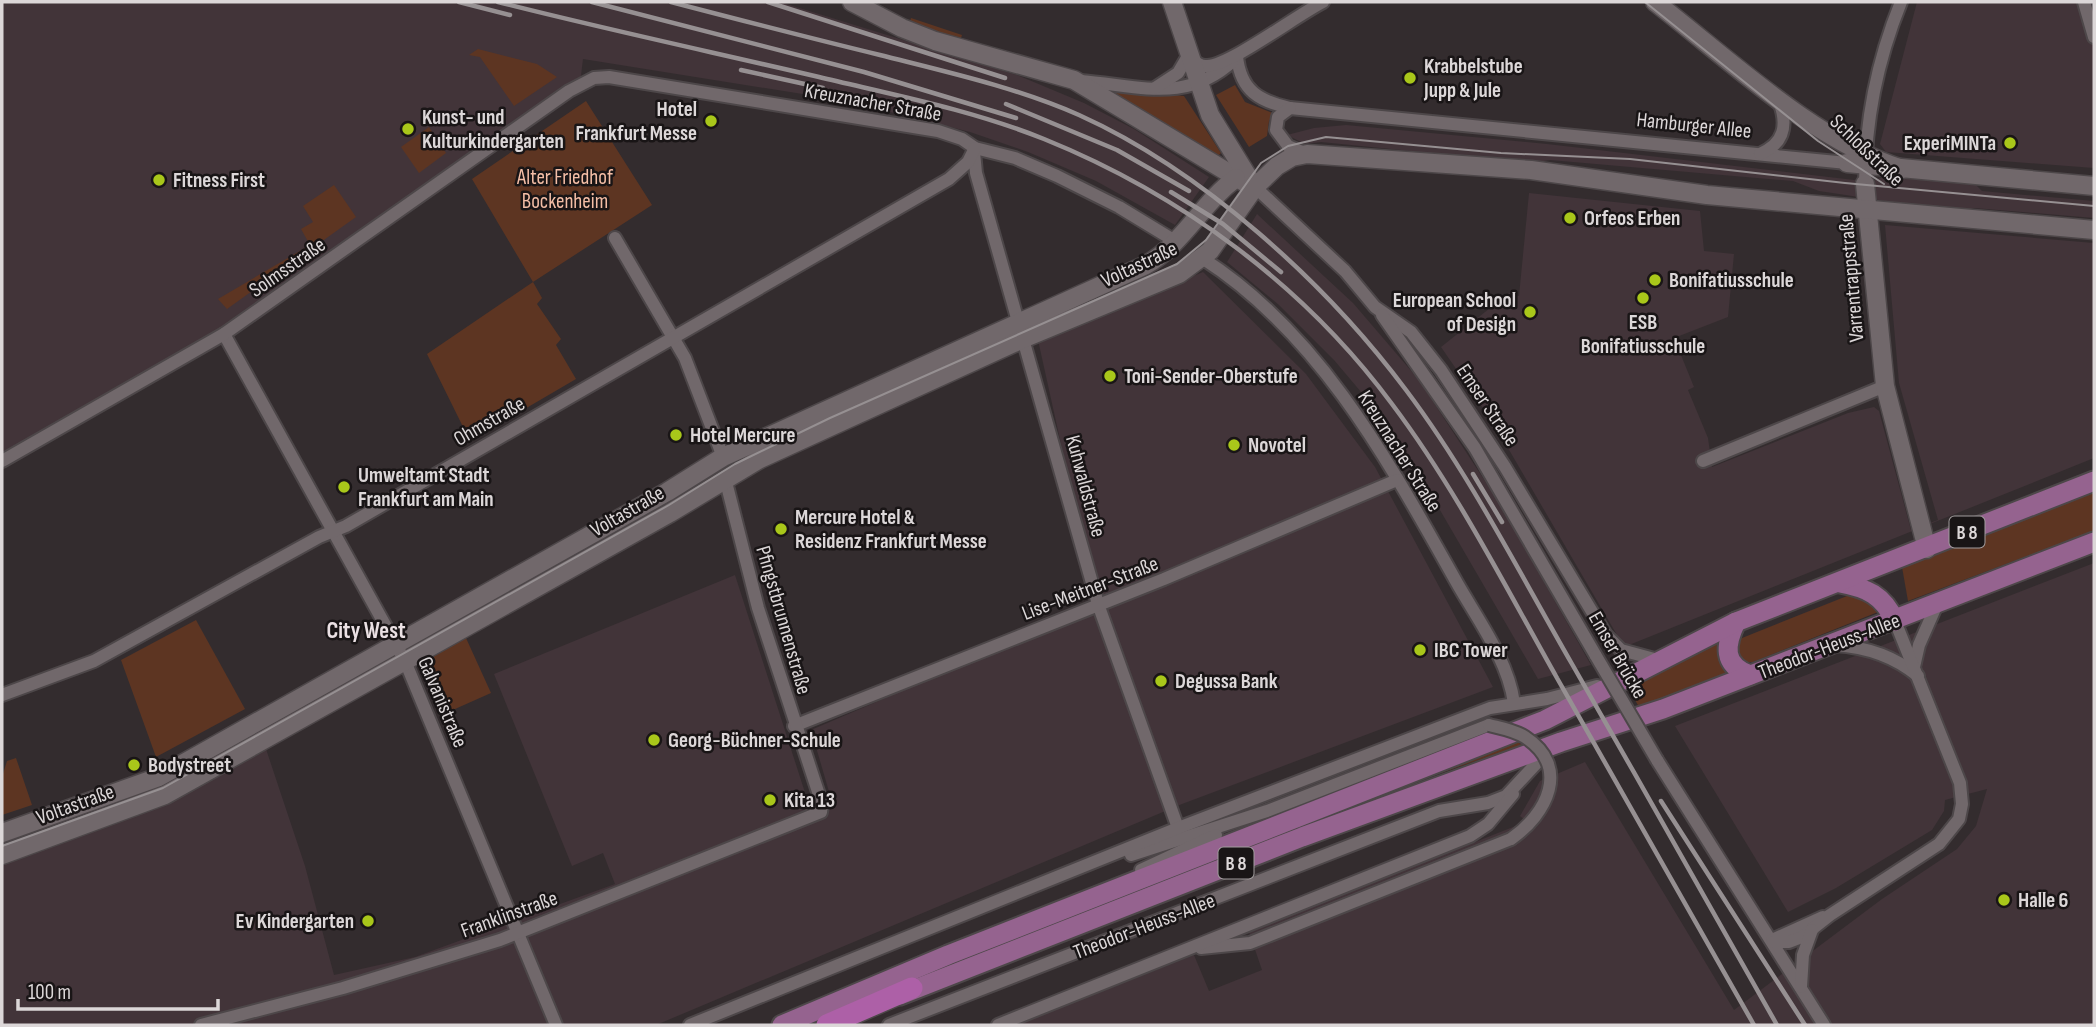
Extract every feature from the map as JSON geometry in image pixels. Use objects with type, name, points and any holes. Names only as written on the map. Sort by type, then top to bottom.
[{"type":"highway","name":"Theodor-Heuss-Allee","points":[[827,1025],[912,988]]},
{"type":"main road","name":"Theodor-Heuss-Allee","points":[[782,1025],[1017,928],[1545,720],[1736,622],[2094,481]]},
{"type":"main road","name":"Theodor-Heuss-Allee","points":[[844,1025],[912,988],[1302,837],[1561,742],[1663,709],[2094,542]]},
{"type":"main road","points":[[1840,583],[1873,592],[1885,603],[1895,621]]},
{"type":"main road","points":[[1736,622],[1728,639],[1727,653],[1735,668],[1750,675]]},
{"type":"street","points":[[852,2],[902,29],[935,41],[1074,80],[1177,89],[1210,80],[1282,24],[1323,2]]},
{"type":"street","points":[[1172,2],[1210,115],[1255,187]]},
{"type":"street","name":"Schloßstraße","points":[[1655,2],[1859,161],[1902,169],[2094,186]]},
{"type":"street","points":[[1859,161],[1881,54],[1900,2]]},
{"type":"street","points":[[2084,2],[2094,37]]},
{"type":"street","points":[[1155,88],[1178,73],[1188,56]]},
{"type":"street","points":[[1188,56],[1206,67],[1238,56]]},
{"type":"street","name":"Hamburger Allee","points":[[1238,56],[1243,83],[1254,96],[1290,108],[1758,155],[1859,161]]},
{"type":"street","name":"Kreuznacher Straße","points":[[580,83],[609,77],[938,131],[962,139],[975,148],[1015,158],[1057,176],[1119,207],[1170,238],[1180,240]]},
{"type":"street","points":[[1074,80],[1255,187]]},
{"type":"street","name":"Solmsstraße","points":[[2,461],[224,334],[580,83]]},
{"type":"street","points":[[1758,155],[1773,148],[1782,135],[1784,115],[1777,97]]},
{"type":"street","points":[[1290,108],[1279,117],[1276,130],[1288,146],[1307,154],[1531,170],[1707,195],[1867,207],[1903,214],[2094,230]]},
{"type":"street","name":"Kuhwaldstraße","points":[[975,148],[976,173],[1020,320],[1098,604],[1178,828]]},
{"type":"street","name":"Ohmstraße","points":[[2,695],[94,661],[333,531],[948,180],[968,162],[975,148]]},
{"type":"street","points":[[1255,187],[1284,161],[1307,154]]},
{"type":"street","name":"Schloßstraße","points":[[1859,161],[1865,184],[1903,214]]},
{"type":"street","name":"Voltastraße","points":[[2,855],[165,795],[723,457],[1146,265],[1180,240],[1216,194],[1236,178]]},
{"type":"street","name":"Varrentrappstraße","points":[[1865,184],[1885,386],[1927,549]]},
{"type":"street","name":"Voltastraße","points":[[2,833],[159,777],[670,513],[725,478],[831,425],[1025,338],[1170,278],[1202,258],[1255,187]]},
{"type":"street","name":"Emser Straße","points":[[1255,187],[1336,261],[1376,307],[1411,332],[1441,370],[1505,467],[1606,635],[1622,650],[1658,660]]},
{"type":"street","points":[[615,238],[687,363],[723,457]]},
{"type":"street","name":"Kreuznacher Straße","points":[[1202,258],[1272,314],[1298,342],[1367,429],[1485,632],[1504,670],[1514,703]]},
{"type":"street","name":"Emser Brücke","points":[[1376,307],[1475,448],[1669,780],[1824,1025]]},
{"type":"street","name":"Galvanistraße","points":[[224,334],[401,653],[556,1025]]},
{"type":"street","points":[[1703,460],[1885,386]]},
{"type":"street","name":"Pfingstbrunnenstraße","points":[[725,478],[758,608],[794,726],[822,804],[821,812]]},
{"type":"street","name":"Lise-Meitner-Straße","points":[[794,726],[1383,489],[1397,480]]},
{"type":"street","points":[[1916,672],[1919,645],[1937,604]]},
{"type":"street","points":[[1772,941],[1797,940],[1830,915],[1939,844],[1956,826],[1962,791],[1895,621]]},
{"type":"street","points":[[1830,645],[1875,652],[1916,672]]},
{"type":"street","name":"Theodor-Heuss-Allee","points":[[690,1025],[1178,828],[1490,708],[1547,699],[1624,679]]},
{"type":"street","name":"Theodor-Heuss-Allee","points":[[1034,887],[1267,811],[1489,725],[1524,736],[1540,752],[1550,776],[1543,810],[1511,839],[1344,908],[1250,943],[1187,950]]},
{"type":"street","name":"Theodor-Heuss-Allee","points":[[998,1025],[1470,836],[1488,824],[1534,764],[1561,742]]},
{"type":"street","name":"Theodor-Heuss-Allee","points":[[888,1025],[1439,811],[1488,803],[1517,787]]},
{"type":"street","name":"Theodor-Heuss-Allee","points":[[1017,928],[1267,811]]},
{"type":"street","name":"Franklinstraße","points":[[201,1025],[344,988],[517,933],[821,812]]},
{"type":"street","points":[[1772,941],[1830,915]]},
{"type":"street","points":[[1801,987],[1803,955],[1812,930]]},
{"type":"shaded area","points":[[2,2],[780,2],[1017,75],[1084,103],[1134,129],[1209,177],[1175,225],[1096,181],[1028,152],[970,132],[846,101],[583,59],[580,84],[224,334],[2,461]]},
{"type":"shaded area","points":[[1917,2],[2094,2],[2094,168],[1886,152],[1880,144]]},
{"type":"shaded area","points":[[1346,125],[1547,144],[1871,182],[1883,177],[1975,184],[1982,191],[2094,201],[2094,218],[1974,208],[1965,211],[1905,204],[1819,191],[1793,181],[1550,160],[1532,163],[1321,142],[1305,144],[1287,135],[1314,128]]},
{"type":"shaded area","points":[[1529,193],[1700,211],[1704,251],[1734,254],[1728,317],[1674,338],[1694,387],[1688,390],[1708,438],[1712,467],[1848,413],[1874,407],[1879,411],[1911,530],[1938,520],[1899,383],[1885,225],[2094,243],[2094,458],[1624,647],[1494,424],[1441,347],[1509,293],[1519,296]]},
{"type":"shaded area","points":[[1257,214],[1353,303],[1419,380],[1498,501],[1591,665],[1538,679],[1415,467],[1372,405],[1334,360],[1279,305],[1227,262]]},
{"type":"shaded area","points":[[1203,272],[1306,374],[1375,467],[1493,687],[1182,804],[656,1025],[2,1025],[2,843],[163,784],[262,737],[305,866],[334,975],[415,957],[615,884],[603,853],[572,866],[494,674],[735,575],[809,805],[830,795],[811,730],[1097,607],[1038,340]]},
{"type":"shaded area","points":[[2094,563],[2094,1025],[1017,1025],[1194,955],[1209,991],[1262,970],[1249,932],[1523,823],[1526,821],[1520,816],[1540,781],[1585,762],[1734,1010],[1882,899],[1957,849],[1976,826],[1987,789],[1945,800],[1944,811],[1932,830],[1836,888],[1788,912],[1675,726]]},
{"type":"green space","points":[[911,18],[962,35],[960,41],[909,24]]},
{"type":"green space","points":[[478,49],[537,64],[557,77],[514,106],[480,57],[469,55]]},
{"type":"green space","points":[[1235,85],[1245,102],[1275,114],[1269,121],[1267,136],[1249,147],[1216,95]]},
{"type":"green space","points":[[1107,90],[1184,96],[1221,153],[1218,156]]},
{"type":"green space","name":"Alter Friedhof Bockenheim","points":[[586,101],[652,205],[533,282],[472,179]]},
{"type":"green space","points":[[429,127],[446,153],[419,173],[401,147]]},
{"type":"green space","points":[[334,185],[356,217],[227,309],[218,299],[310,245],[301,229],[313,222],[303,206]]},
{"type":"green space","points":[[533,282],[542,298],[537,304],[561,339],[556,345],[576,379],[470,441],[427,354]]},
{"type":"green space","points":[[2094,490],[2094,531],[1908,601],[1902,567]]},
{"type":"green space","points":[[1852,594],[1862,595],[1878,612],[1753,662],[1746,662],[1739,656],[1736,646],[1742,638]]},
{"type":"green space","points":[[196,620],[245,709],[156,757],[121,660]]},
{"type":"green space","points":[[466,638],[491,693],[446,713],[421,659]]},
{"type":"green space","points":[[1722,641],[1719,653],[1728,672],[1639,707],[1629,689]]},
{"type":"green space","points":[[1516,741],[1522,745],[1389,791]]},
{"type":"green space","points":[[16,758],[32,805],[2,815],[2,777],[7,761]]},
{"type":"tram line","points":[[1645,2],[1818,141],[1884,184]]},
{"type":"tram line","points":[[2,846],[163,788],[669,505],[735,464],[830,418],[1177,264],[1206,240],[1261,163],[1288,146],[1326,137],[1501,153],[1630,159],[1845,183],[2094,206]]},
{"type":"railway","points":[[459,2],[510,15]]},
{"type":"railway","points":[[498,2],[904,97],[1017,129],[1094,161],[1143,187],[1236,247],[1279,282],[1320,320],[1357,361],[1392,404],[1437,470],[1479,538],[1754,1025]]},
{"type":"railway","points":[[592,2],[864,72],[1016,118]]},
{"type":"railway","points":[[671,2],[981,81],[1079,115],[1125,138],[1171,166],[1216,198],[1300,270],[1374,349],[1451,456],[1493,524],[1777,1025]]},
{"type":"railway","points":[[768,2],[1005,78]]},
{"type":"railway","points":[[741,70],[823,88]]},
{"type":"railway","points":[[1006,104],[1117,150],[1189,191]]},
{"type":"railway","points":[[1171,192],[1223,224],[1281,272]]},
{"type":"railway","points":[[1473,474],[1502,522]]},
{"type":"railway","points":[[1661,801],[1805,1025]]},
{"type":"place","name":"Krabbelstube Jupp & Jule","points":[[1410,78]]},
{"type":"place","name":"Hotel Frankfurt Messe","points":[[711,121]]},
{"type":"place","name":"Kunst- und Kulturkindergarten","points":[[408,129]]},
{"type":"place","name":"ExperiMINTa","points":[[2010,143]]},
{"type":"place","name":"Fitness First","points":[[159,180]]},
{"type":"place","name":"Orfeos Erben","points":[[1570,218]]},
{"type":"place","name":"Bonifatiusschule","points":[[1655,280]]},
{"type":"place","name":"ESB Bonifatiusschule","points":[[1643,298]]},
{"type":"place","name":"European School of Design","points":[[1530,312]]},
{"type":"place","name":"Toni-Sender-Oberstufe","points":[[1110,376]]},
{"type":"place","name":"Hotel Mercure","points":[[676,435]]},
{"type":"place","name":"Novotel","points":[[1234,445]]},
{"type":"place","name":"Umweltamt Stadt Frankfurt am Main","points":[[344,487]]},
{"type":"place","name":"Mercure Hotel & Residenz Frankfurt Messe","points":[[781,529]]},
{"type":"place","name":"IBC Tower","points":[[1420,650]]},
{"type":"place","name":"Degussa Bank","points":[[1161,681]]},
{"type":"place","name":"Georg-Büchner-Schule","points":[[654,740]]},
{"type":"place","name":"Bodystreet","points":[[134,765]]},
{"type":"place","name":"Kita 13","points":[[770,800]]},
{"type":"place","name":"Halle 6","points":[[2004,900]]},
{"type":"place","name":"Ev Kindergarten","points":[[368,921]]},
{"type":"district","name":"City West","points":[[366,630]]}]
